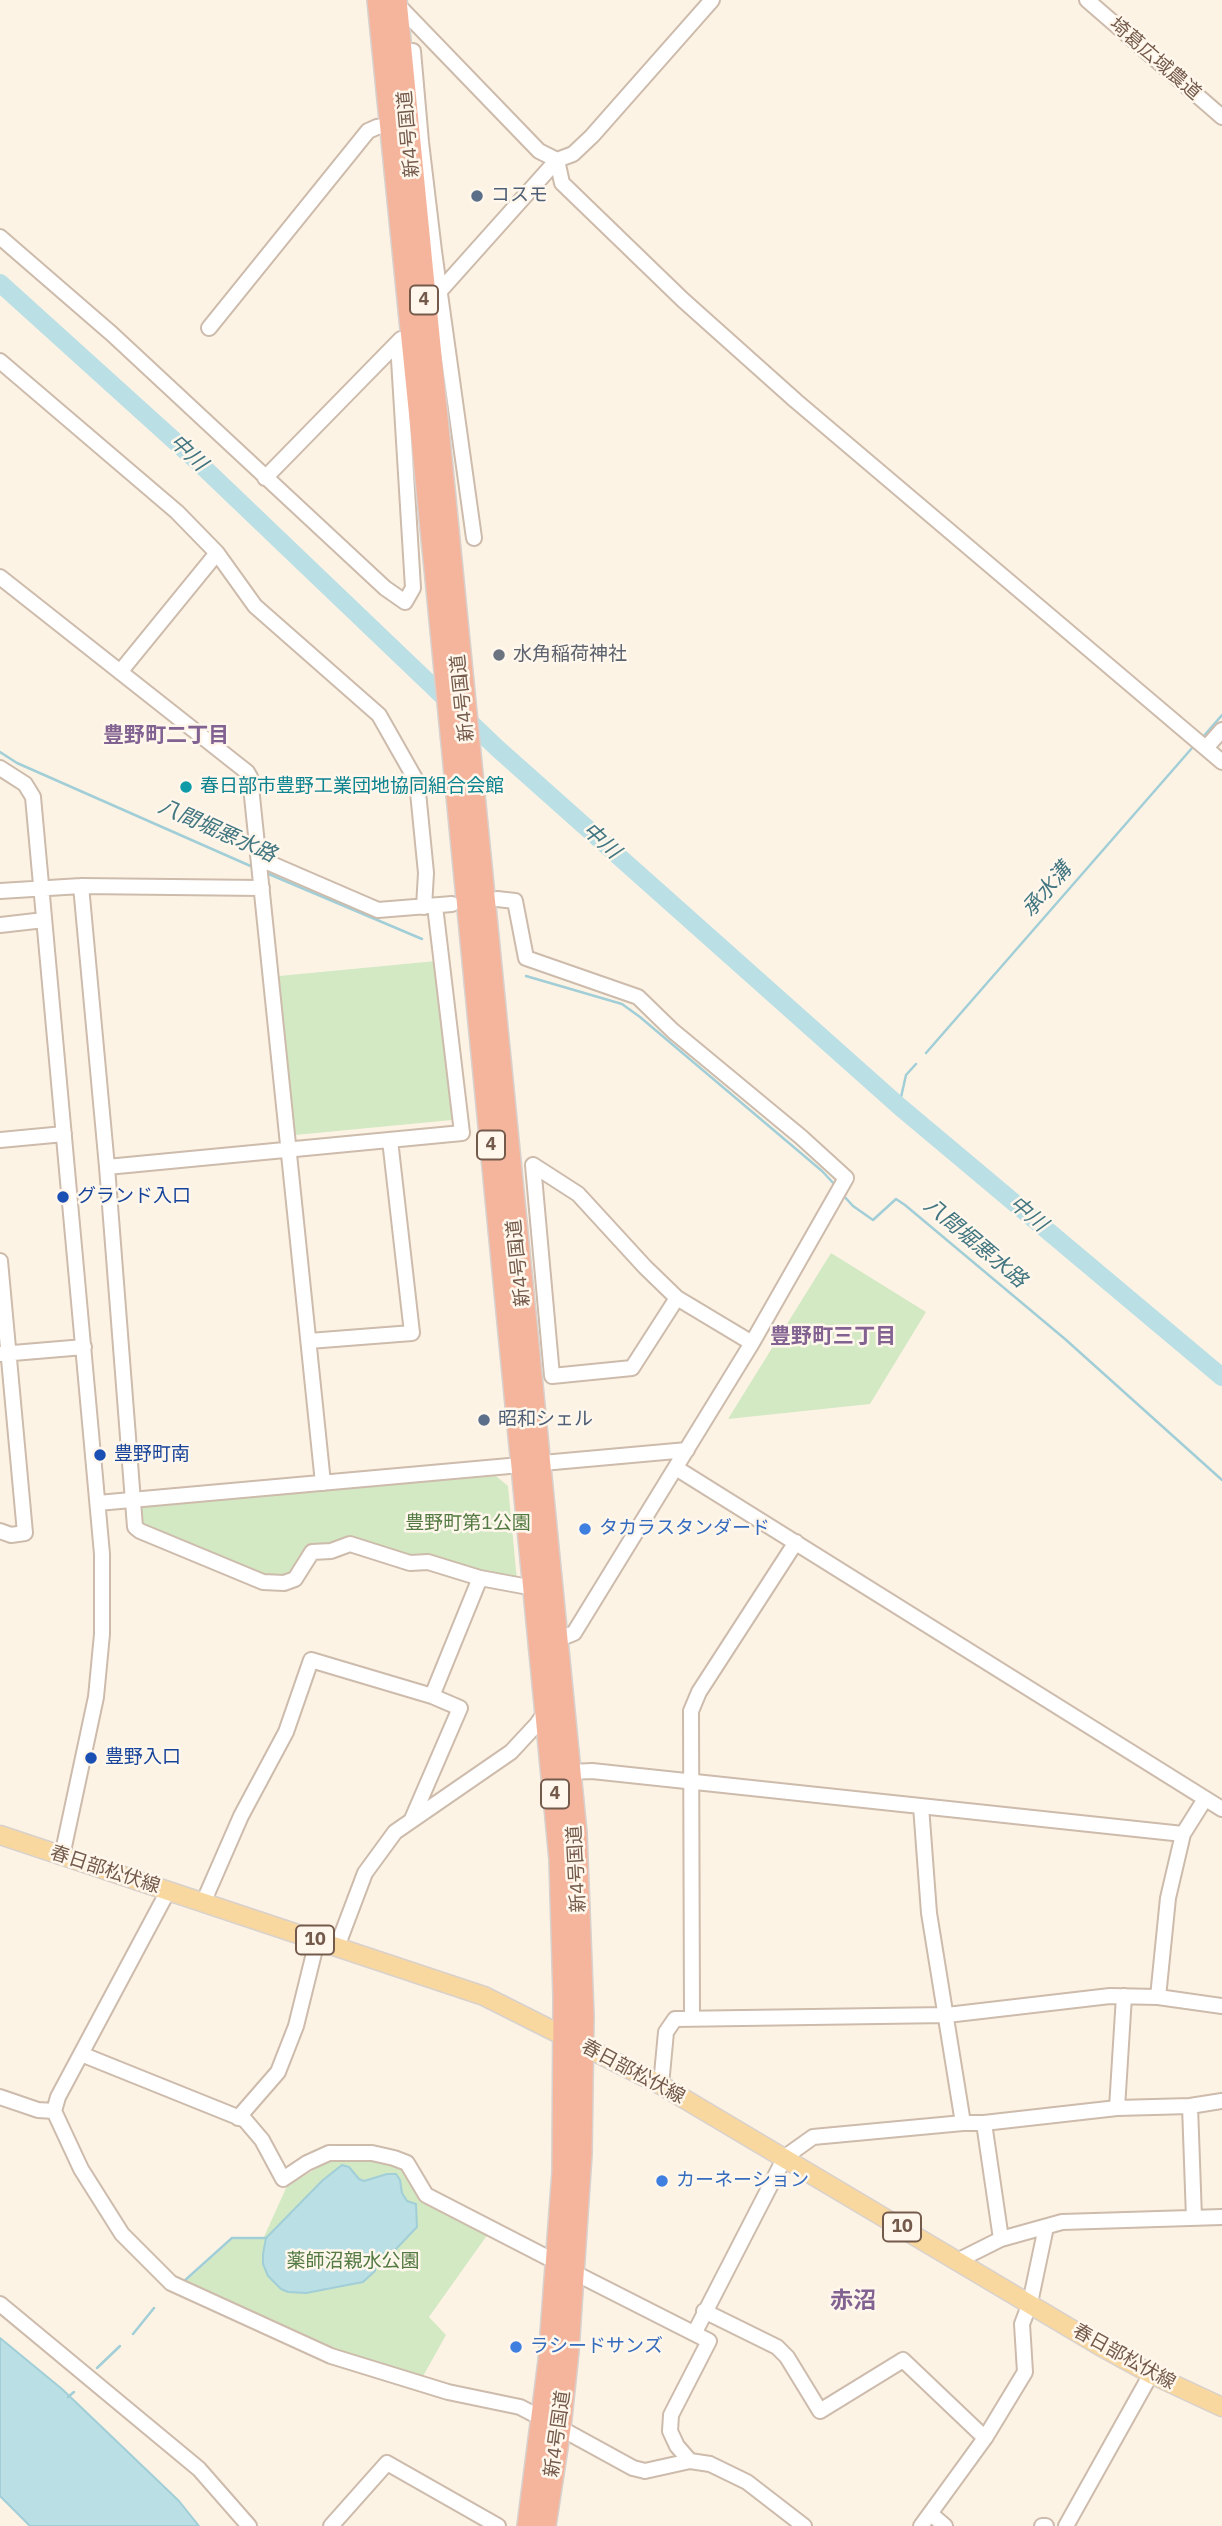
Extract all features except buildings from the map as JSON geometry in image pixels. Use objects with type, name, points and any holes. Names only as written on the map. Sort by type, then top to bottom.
[{"type":"highway","name":"新4号国道","points":[[391,1],[391,125],[405,335],[436,578],[460,825],[531,1464],[557,1640],[580,1901],[582,2154],[567,2268],[545,2526]]},
{"type":"highway","name":"新4号国道","points":[[391,1],[431,293],[453,597],[478,844],[531,1464],[534,1588],[560,1859],[567,2268]]},
{"type":"highway","name":"新4号国道","points":[[528,2526],[552,2423]]},
{"type":"main road","name":"春日部松伏線","points":[[0,1835],[484,1996],[661,2085],[1151,2374],[1222,2407]]},
{"type":"street","points":[[431,293],[557,160],[573,154],[592,136],[712,0]]},
{"type":"street","name":"埼葛広域農道","points":[[1087,0],[1222,117]]},
{"type":"street","points":[[391,1],[540,151],[557,160]]},
{"type":"street","points":[[413,51],[431,293],[474,538]]},
{"type":"street","points":[[209,328],[368,131],[391,125]]},
{"type":"street","points":[[557,160],[562,184],[683,300],[796,401],[1222,762]]},
{"type":"street","points":[[0,237],[112,334],[385,588],[405,602],[413,588],[405,335]]},
{"type":"street","points":[[265,478],[405,335]]},
{"type":"street","points":[[0,360],[177,512],[217,552],[256,606],[379,715],[416,782],[430,906],[462,1133],[107,1167]]},
{"type":"street","points":[[455,516],[471,515]]},
{"type":"street","points":[[120,672],[217,552]]},
{"type":"street","points":[[0,577],[247,772],[251,783],[323,1483]]},
{"type":"street","points":[[1206,748],[1222,730]]},
{"type":"street","points":[[0,768],[25,784],[33,797],[98,1503],[103,1594],[100,1666],[89,1734],[62,1856]]},
{"type":"street","points":[[0,891],[261,872],[378,910],[452,904]]},
{"type":"street","points":[[81,886],[107,1167],[135,1527],[263,1583],[284,1583],[295,1579],[312,1552],[331,1551],[350,1544],[410,1563],[428,1562],[481,1578],[534,1588]]},
{"type":"street","points":[[497,899],[515,901],[526,958],[638,996],[673,1031],[846,1178],[752,1343],[574,1633],[557,1640]]},
{"type":"street","points":[[0,925],[44,920]]},
{"type":"street","points":[[0,1139],[64,1135]]},
{"type":"street","points":[[309,1341],[412,1333],[390,1140]]},
{"type":"street","points":[[677,1298],[632,1368],[552,1376],[533,1165],[578,1194],[677,1298],[752,1343]]},
{"type":"street","points":[[0,1261],[4,1353],[25,1533],[11,1535],[0,1531]]},
{"type":"street","points":[[4,1353],[83,1346]]},
{"type":"street","points":[[98,1503],[687,1450]]},
{"type":"street","points":[[676,1468],[1222,1809]]},
{"type":"street","points":[[692,2018],[690,1782],[693,1704],[796,1542]]},
{"type":"street","points":[[432,1696],[481,1578]]},
{"type":"street","points":[[203,1903],[241,1816],[286,1732],[311,1660],[460,1707],[412,1819]]},
{"type":"street","points":[[337,1947],[365,1873],[395,1832],[511,1752],[546,1710]]},
{"type":"street","points":[[570,1772],[592,1771],[1183,1834]]},
{"type":"street","points":[[1158,1997],[1168,1898],[1183,1834],[1205,1799]]},
{"type":"street","points":[[920,1806],[927,1900],[963,2123]]},
{"type":"street","points":[[168,1891],[58,2097],[54,2111],[82,2169],[122,2234],[179,2286],[331,2356],[448,2392],[520,2407],[633,2468],[645,2471],[690,2461],[710,2464],[747,2482],[804,2526]]},
{"type":"street","points":[[238,2118],[278,2072],[296,2026],[317,1941]]},
{"type":"street","points":[[661,2085],[666,2032],[675,2020],[947,2015],[1124,1996],[1158,1997],[1222,2006]]},
{"type":"street","points":[[1117,2108],[1124,1996]]},
{"type":"street","points":[[82,2054],[245,2120],[262,2140],[283,2179],[307,2163],[329,2153],[372,2153],[407,2163],[426,2195],[709,2341],[671,2415],[670,2431],[677,2446],[690,2461]]},
{"type":"street","points":[[0,2096],[38,2110],[54,2111]]},
{"type":"street","points":[[695,2332],[785,2157],[813,2137],[984,2123],[1117,2108],[1190,2106],[1222,2101]]},
{"type":"street","points":[[1190,2106],[1194,2218]]},
{"type":"street","points":[[984,2123],[1000,2239]]},
{"type":"street","points":[[959,2260],[1000,2239],[1062,2222],[1222,2217]]},
{"type":"street","points":[[921,2526],[985,2438],[1025,2372],[1022,2324],[1030,2303],[1046,2227]]},
{"type":"street","points":[[0,2304],[199,2469],[249,2526]]},
{"type":"street","points":[[704,2311],[777,2347],[787,2357],[820,2411],[903,2360],[985,2438]]},
{"type":"street","points":[[1066,2526],[1151,2374]]},
{"type":"street","points":[[331,2526],[387,2463],[498,2526]]},
{"type":"street","points":[[931,2514],[945,2526]]},
{"type":"green space","points":[[436,961],[452,1120],[295,1135],[279,976]]},
{"type":"green space","points":[[831,1253],[926,1312],[870,1404],[728,1419]]},
{"type":"green space","name":"豊野町第1公園","points":[[496,1476],[508,1486],[517,1581],[409,1557],[331,1546],[310,1546],[290,1576],[277,1579],[249,1574],[142,1525],[137,1506],[396,1482]]},
{"type":"green space","name":"薬師沼親水公園","points":[[377,2159],[398,2164],[408,2175],[416,2195],[488,2234],[429,2317],[446,2335],[422,2378],[333,2353],[182,2285],[233,2239],[263,2239],[287,2186],[329,2161]]},
{"type":"water","points":[[342,2165],[349,2167],[364,2181],[396,2174],[407,2201],[416,2204],[417,2227],[395,2250],[387,2251],[376,2259],[375,2271],[363,2282],[306,2293],[281,2289],[268,2276],[263,2264],[266,2238],[323,2180]]},
{"type":"water","points":[[0,2338],[62,2389],[179,2501],[199,2526],[30,2526],[0,2496]]},
{"type":"waterway","name":"中川","points":[[0,283],[199,463],[497,748],[899,1106],[1222,1377]]},
{"type":"waterway","name":"承水溝","points":[[1202,738],[1222,715]]},
{"type":"waterway","name":"承水溝","points":[[926,1053],[1192,748]]},
{"type":"waterway","name":"八間堀悪水路","points":[[0,752],[17,763],[255,868]]},
{"type":"waterway","name":"八間堀悪水路","points":[[264,872],[422,939]]},
{"type":"waterway","name":"八間堀悪水路","points":[[526,976],[622,1004],[822,1171],[836,1186]]},
{"type":"waterway","name":"承水溝","points":[[899,1106],[906,1075],[916,1064]]},
{"type":"waterway","name":"八間堀悪水路","points":[[842,1194],[853,1206],[873,1220],[896,1199],[905,1205],[1065,1339],[1222,1480]]},
{"type":"waterway","points":[[182,2283],[232,2238],[266,2238]]},
{"type":"waterway","points":[[133,2334],[154,2308]]},
{"type":"waterway","points":[[97,2368],[120,2346]]},
{"type":"waterway","points":[[68,2397],[74,2392]]},
{"type":"place","name":"コスモ","points":[[477,196]]},
{"type":"place","name":"水角稲荷神社","points":[[499,655]]},
{"type":"place","name":"春日部市豊野工業団地協同組合会館","points":[[186,787]]},
{"type":"place","name":"グランド入口","points":[[63,1197]]},
{"type":"place","name":"昭和シェル","points":[[484,1420]]},
{"type":"place","name":"豊野町南","points":[[100,1455]]},
{"type":"place","name":"タカラスタンダード","points":[[585,1529]]},
{"type":"place","name":"豊野入口","points":[[91,1758]]},
{"type":"place","name":"カーネーション","points":[[662,2181]]},
{"type":"place","name":"ラシードサンズ","points":[[516,2347]]},
{"type":"district","name":"豊野町二丁目","points":[[166,736]]},
{"type":"district","name":"豊野町三丁目","points":[[833,1337]]},
{"type":"district","name":"赤沼","points":[[853,2301]]}]
